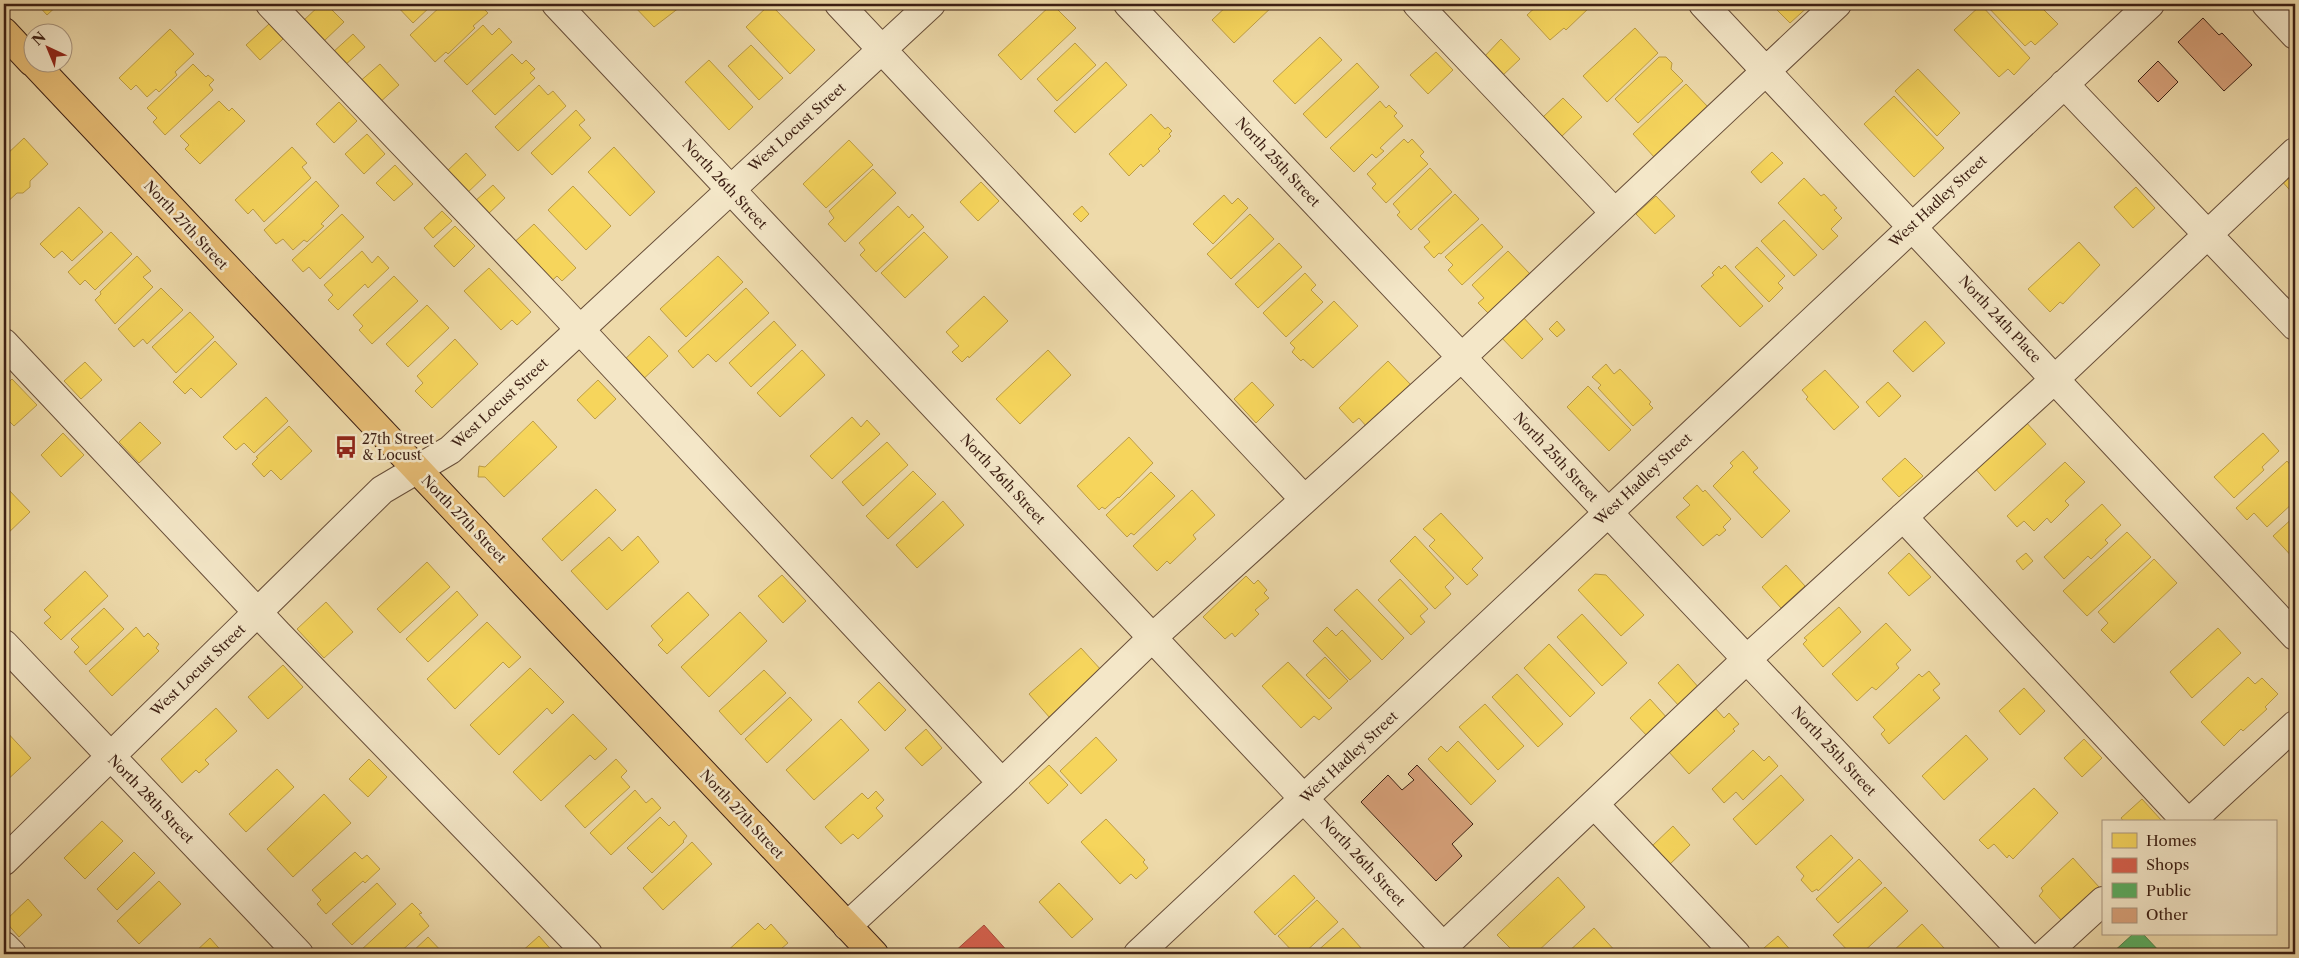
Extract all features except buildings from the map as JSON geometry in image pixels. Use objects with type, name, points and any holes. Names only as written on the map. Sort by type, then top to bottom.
[{"type":"main road","name":"North 27th Street","points":[[4,32],[22,51]]},
{"type":"main road","name":"North 27th Street","points":[[42,72],[874,954]]},
{"type":"street","points":[[270,4],[579,329],[1002,783]]},
{"type":"street","name":"North 26th Street","points":[[556,4],[1447,951]]},
{"type":"street","points":[[838,4],[1304,500]]},
{"type":"street","name":"West Locust Street","points":[[4,861],[382,490],[450,450],[729,189],[931,4]]},
{"type":"street","name":"North 25th Street","points":[[1128,4],[2025,954]]},
{"type":"street","points":[[1417,4],[1615,213]]},
{"type":"street","name":"North 24th Place","points":[[1703,4],[2295,636]]},
{"type":"street","points":[[847,926],[1002,783],[1153,637],[1462,356],[1837,4]]},
{"type":"street","name":"West Hadley Street","points":[[1152,950],[1304,799],[1912,225],[2150,4]]},
{"type":"street","points":[[2266,4],[2295,35]]},
{"type":"street","points":[[2064,84],[2295,326]]},
{"type":"street","points":[[1447,951],[1594,804],[1747,659],[2055,379],[2295,152]]},
{"type":"street","points":[[4,343],[257,612],[588,954]]},
{"type":"street","points":[[1903,517],[2186,820]]},
{"type":"street","name":"North 28th Street","points":[[4,644],[299,954]]},
{"type":"street","points":[[2190,820],[2295,725]]},
{"type":"street","points":[[1594,804],[1736,954]]},
{"type":"street","points":[[2045,954],[2102,902]]},
{"type":"street","points":[[4,946],[12,954]]},
{"type":"place","name":"27th Street & Locust","points":[[346,447]]}]
